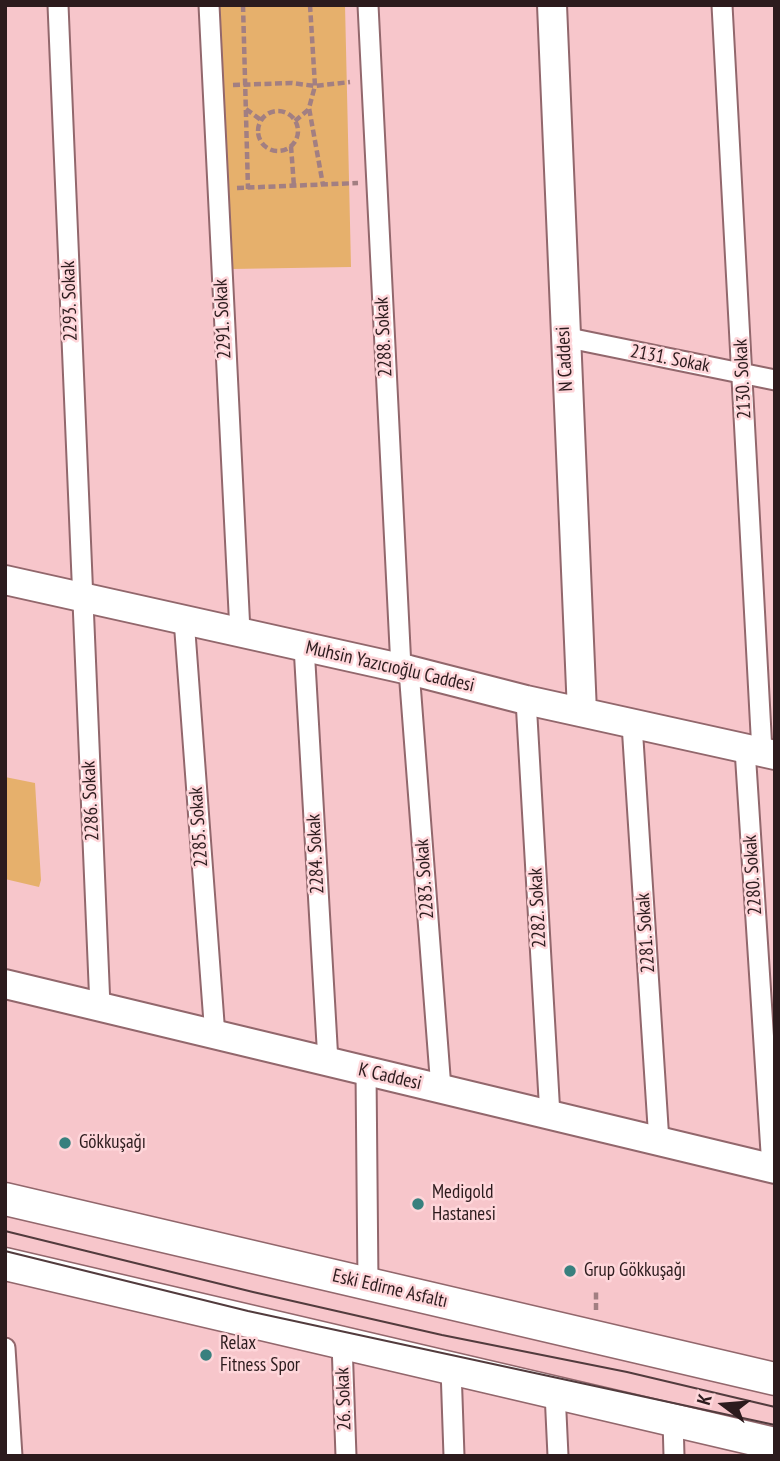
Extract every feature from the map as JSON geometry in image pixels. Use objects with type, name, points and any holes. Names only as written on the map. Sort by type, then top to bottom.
[{"type":"main road","name":"Eski Edirne Asfaltı","points":[[5,1199],[775,1379]]},
{"type":"main road","points":[[5,1264],[775,1444]]},
{"type":"street","name":"2293. Sokak","points":[[58,5],[82,596]]},
{"type":"street","name":"2291. Sokak","points":[[209,5],[240,632]]},
{"type":"street","name":"2288. Sokak","points":[[368,5],[405,669]]},
{"type":"street","name":"N Caddesi","points":[[552,5],[582,712]]},
{"type":"street","name":"2130. Sokak","points":[[722,5],[761,752]]},
{"type":"street","name":"2131. Sokak","points":[[564,337],[775,380]]},
{"type":"street","name":"Muhsin Yazıcıoğlu Caddesi","points":[[5,580],[761,752]]},
{"type":"street","name":"2286. Sokak","points":[[82,596],[100,1007]]},
{"type":"street","name":"2285. Sokak","points":[[184,619],[215,1036]]},
{"type":"street","name":"2284. Sokak","points":[[304,646],[328,1062]]},
{"type":"street","name":"2283. Sokak","points":[[405,669],[441,1089]]},
{"type":"street","name":"2282. Sokak","points":[[526,700],[550,1116]]},
{"type":"street","name":"2281. Sokak","points":[[632,723],[659,1142]]},
{"type":"street","name":"2280. Sokak","points":[[761,752],[773,1169]]},
{"type":"street","name":"K Caddesi","points":[[5,984],[773,1169]]},
{"type":"street","points":[[366,1072],[368,1283]]},
{"type":"street","name":"26. Sokak","points":[[342,1343],[345,1456]]},
{"type":"street","points":[[5,1348],[12,1456]]},
{"type":"street","points":[[452,1368],[454,1456]]},
{"type":"street","points":[[555,1392],[558,1456]]},
{"type":"street","points":[[673,1419],[674,1456]]},
{"type":"path","points":[[243,5],[248,189]]},
{"type":"path","points":[[310,5],[315,86],[309,108],[323,185]]},
{"type":"path","points":[[244,84],[292,83],[315,86],[372,79]]},
{"type":"path","points":[[246,108],[261,120]]},
{"type":"path","points":[[295,121],[309,108]]},
{"type":"path","points":[[291,146],[280,151],[262,144],[258,132],[261,120],[266,115],[285,112],[295,121],[298,134],[291,146],[294,187]]},
{"type":"path","points":[[216,188],[294,187],[376,181]]},
{"type":"shaded area","points":[[219,5],[345,5],[351,267],[231,269]]},
{"type":"shaded area","points":[[5,777],[35,783],[41,880],[39,887],[5,879]]},
{"type":"tram line","points":[[5,1231],[253,1292],[442,1335],[627,1372],[775,1407]]},
{"type":"tram line","points":[[5,1251],[248,1311],[775,1425]]},
{"type":"place","name":"Gökkuşağı","points":[[65,1143]]},
{"type":"place","name":"Medigold Hastanesi","points":[[418,1204]]},
{"type":"place","name":"Grup Gökkuşağı","points":[[570,1271]]},
{"type":"place","name":"Relax Fitness Spor","points":[[206,1355]]}]
